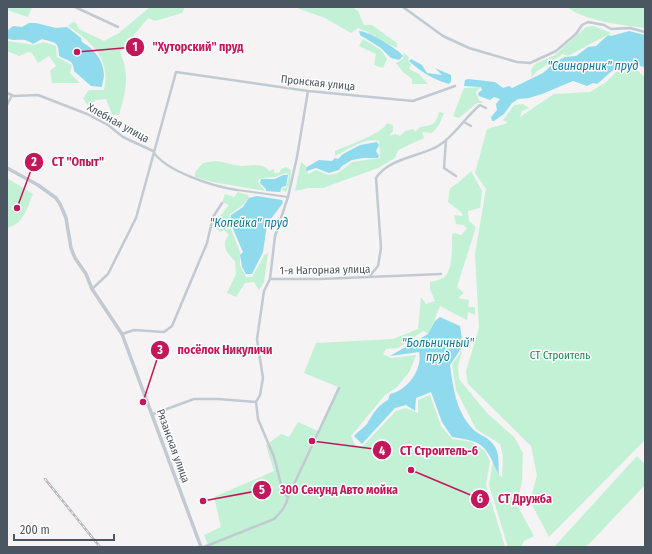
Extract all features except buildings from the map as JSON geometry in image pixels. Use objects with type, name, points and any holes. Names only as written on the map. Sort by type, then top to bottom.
[{"type":"street","points":[[75,7],[118,27]]},
{"type":"street","points":[[403,7],[443,36],[469,48],[517,62],[530,63],[556,51],[576,34],[582,25],[588,22],[604,25],[611,29],[630,28],[645,32]]},
{"type":"street","name":"Пронская улица","points":[[153,150],[176,72],[308,91],[413,101],[455,86]]},
{"type":"street","name":"1-я Нагорная улица","points":[[308,91],[297,156],[288,197],[275,236],[270,279],[441,274]]},
{"type":"street","name":"Хлебная улица","points":[[7,93],[12,95],[38,95],[52,100],[87,114],[108,125],[128,140],[153,150]]},
{"type":"street","points":[[7,105],[12,95]]},
{"type":"street","points":[[369,277],[378,266],[381,248],[376,178],[382,169],[438,146],[480,105],[486,108]]},
{"type":"street","points":[[464,122],[471,126]]},
{"type":"street","points":[[446,139],[444,168],[456,176]]},
{"type":"street","points":[[153,150],[157,159],[198,180],[219,188],[288,197]]},
{"type":"street","points":[[92,289],[108,274],[136,218],[152,162],[153,150]]},
{"type":"street","name":"Рязанская улица","points":[[7,168],[38,185],[56,198],[60,204],[66,218],[72,248],[92,289],[122,334],[200,547]]},
{"type":"street","points":[[122,334],[134,330],[164,332],[172,326],[207,243],[213,218],[222,203]]},
{"type":"street","points":[[270,279],[264,291],[257,338],[263,378],[260,395],[256,402],[258,419],[274,457],[283,492],[288,497]]},
{"type":"street","points":[[204,547],[274,519],[287,505],[288,497],[339,388]]},
{"type":"street","points":[[152,414],[194,399],[256,402]]},
{"type":"green space","points":[[7,7],[32,7],[28,17],[7,10]]},
{"type":"green space","points":[[150,7],[185,7],[182,13],[155,21],[148,18],[120,52],[125,68],[126,83],[124,98],[119,115],[112,114],[106,99],[96,100],[89,107],[83,98],[89,90],[104,90],[105,69],[98,52],[92,45],[68,26],[73,22],[76,23],[79,29],[104,41],[119,33]]},
{"type":"green space","points":[[294,7],[352,7],[358,11],[364,25],[372,25],[397,43],[397,48],[358,28],[351,33],[325,18]]},
{"type":"green space","points":[[567,7],[645,7],[645,28],[615,24],[594,19],[575,12]]},
{"type":"green space","points":[[594,26],[611,33],[568,56],[563,54],[536,72],[532,77],[531,70],[535,64],[555,55],[586,27]]},
{"type":"green space","points":[[363,39],[381,50],[387,59],[383,68],[374,65],[376,54],[359,46]]},
{"type":"green space","points":[[7,41],[34,45],[44,42],[56,46],[57,57],[72,65],[70,73],[80,83],[52,83],[50,71],[56,66],[49,56],[38,63],[32,53],[28,52],[19,56],[7,51]]},
{"type":"green space","points":[[404,53],[409,57],[408,61],[411,64],[409,69],[419,74],[428,84],[412,84],[412,79],[403,72],[396,63],[403,59]]},
{"type":"green space","name":"СТ Строитель","points":[[633,67],[645,77],[645,440],[549,537],[530,501],[537,475],[531,446],[468,384],[466,371],[479,328],[475,254],[486,189],[475,173],[487,129],[508,123],[503,120],[514,105],[523,104],[529,108],[522,111],[520,117],[554,94],[590,92],[606,82],[620,68]]},
{"type":"green space","points":[[481,87],[476,92],[479,100],[484,103],[477,103],[459,118],[453,116],[464,88]]},
{"type":"green space","points":[[439,112],[444,113],[439,125],[432,133],[422,132],[424,138],[398,150],[395,158],[378,168],[323,188],[309,188],[295,191],[301,162],[307,167],[308,174],[316,170],[328,175],[338,173],[352,162],[380,158],[379,141],[373,140],[362,142],[335,156],[335,151],[372,135],[384,127],[387,123],[393,125],[393,131],[389,136],[396,134],[400,136],[405,131],[413,129],[415,132],[420,127],[433,124]]},
{"type":"green space","points":[[215,161],[241,166],[260,165],[269,171],[274,169],[274,173],[279,173],[281,169],[286,167],[291,170],[290,183],[286,192],[282,190],[282,188],[286,188],[289,176],[286,173],[275,177],[259,179],[258,182],[265,191],[213,182],[195,177],[195,172],[203,163]]},
{"type":"green space","points":[[471,171],[482,191],[480,208],[468,211],[469,221],[476,227],[457,287],[464,293],[458,298],[469,300],[468,307],[475,307],[475,315],[468,312],[467,320],[440,306],[429,334],[423,331],[398,348],[386,349],[383,354],[391,358],[416,355],[410,371],[397,387],[385,395],[351,436],[355,445],[362,447],[396,411],[406,408],[418,413],[418,400],[430,395],[441,426],[452,439],[472,442],[485,451],[490,461],[486,485],[505,547],[209,547],[204,535],[221,527],[214,497],[274,471],[266,445],[281,434],[289,437],[298,422],[318,431],[338,387],[304,373],[316,343],[393,339],[418,329],[421,297],[426,304],[435,301],[430,289],[430,282],[443,278],[449,271],[452,235],[454,233],[461,235],[467,228],[463,225],[456,224],[454,215],[463,216],[461,212],[448,202],[450,188]]},
{"type":"green space","points":[[7,178],[33,194],[27,210],[21,219],[13,226],[7,228]]},
{"type":"green space","points":[[238,192],[248,195],[249,198],[243,205],[230,214],[229,224],[240,252],[240,265],[246,277],[252,277],[265,254],[268,253],[264,282],[259,290],[254,282],[245,283],[236,297],[227,293],[236,274],[235,261],[227,252],[225,245],[226,238],[229,235],[224,230],[220,232],[216,228],[220,216],[229,205],[222,202],[225,194],[234,197]]},
{"type":"green space","points":[[463,349],[458,366],[459,379],[487,413],[514,437],[523,453],[522,481],[517,505],[534,536],[524,541],[521,547],[508,547],[489,485],[493,461],[499,475],[502,477],[503,456],[500,444],[476,429],[456,390],[452,364]]},
{"type":"green space","points":[[637,456],[645,464],[645,485],[589,544],[583,547],[554,547]]},
{"type":"water","points":[[29,23],[36,23],[56,28],[67,27],[81,38],[82,42],[100,59],[104,75],[102,87],[91,86],[74,71],[72,63],[59,56],[58,48],[55,43],[42,39],[33,44],[25,40],[13,40],[7,38],[7,31],[13,26],[22,27]]},
{"type":"water","points":[[359,31],[382,41],[396,49],[403,56],[399,60],[391,58],[381,48],[360,35]]},
{"type":"water","name":"\"Свинарник\" пруд","points":[[629,31],[645,35],[645,67],[633,63],[627,63],[617,67],[597,84],[593,83],[587,86],[573,81],[542,94],[529,98],[518,99],[512,103],[504,114],[494,121],[492,121],[491,117],[497,110],[496,104],[500,99],[494,97],[490,100],[479,96],[478,93],[482,90],[481,87],[464,86],[465,80],[468,79],[495,82],[503,88],[509,86],[512,88],[543,73],[555,62],[565,57],[576,56],[588,47],[596,46],[608,35],[611,36]]},
{"type":"water","points":[[411,59],[422,65],[427,73],[442,75],[435,68],[451,75],[451,82],[449,84],[428,75],[409,61]]},
{"type":"water","points":[[377,142],[379,145],[376,151],[379,156],[378,158],[352,160],[342,166],[339,170],[329,173],[316,168],[306,170],[307,167],[319,160],[332,161],[335,158],[338,159],[343,154],[360,145]]},
{"type":"water","points":[[283,175],[288,175],[286,186],[282,187],[280,192],[266,191],[260,183],[261,179],[275,179]]},
{"type":"water","name":"\"Копейка\" пруд","points":[[257,196],[282,200],[283,203],[267,224],[263,252],[252,274],[246,274],[242,267],[240,255],[243,252],[230,222],[231,215],[243,207],[249,198]]},
{"type":"water","name":"\"Больничный\" пруд","points":[[440,317],[460,326],[463,346],[450,365],[456,398],[462,414],[475,431],[494,445],[498,453],[499,475],[487,451],[483,447],[478,443],[452,437],[442,422],[431,392],[416,398],[415,411],[406,405],[395,408],[362,444],[354,436],[366,426],[379,407],[388,400],[390,394],[402,389],[408,384],[419,365],[419,352],[390,356],[428,334],[435,321]]},
{"type":"railway","points":[[45,479],[100,547]]},
{"type":"place","name":"\"Хуторский\" пруд","points":[[77,52]]},
{"type":"place","name":"СТ \"Опыт\"","points":[[17,208]]},
{"type":"place","name":"посёлок Никуличи","points":[[143,402]]},
{"type":"place","name":"СТ Строитель-6","points":[[312,441]]},
{"type":"place","name":"СТ Дружба","points":[[411,470]]},
{"type":"place","name":"300 Секунд Авто мойка","points":[[203,501]]}]
